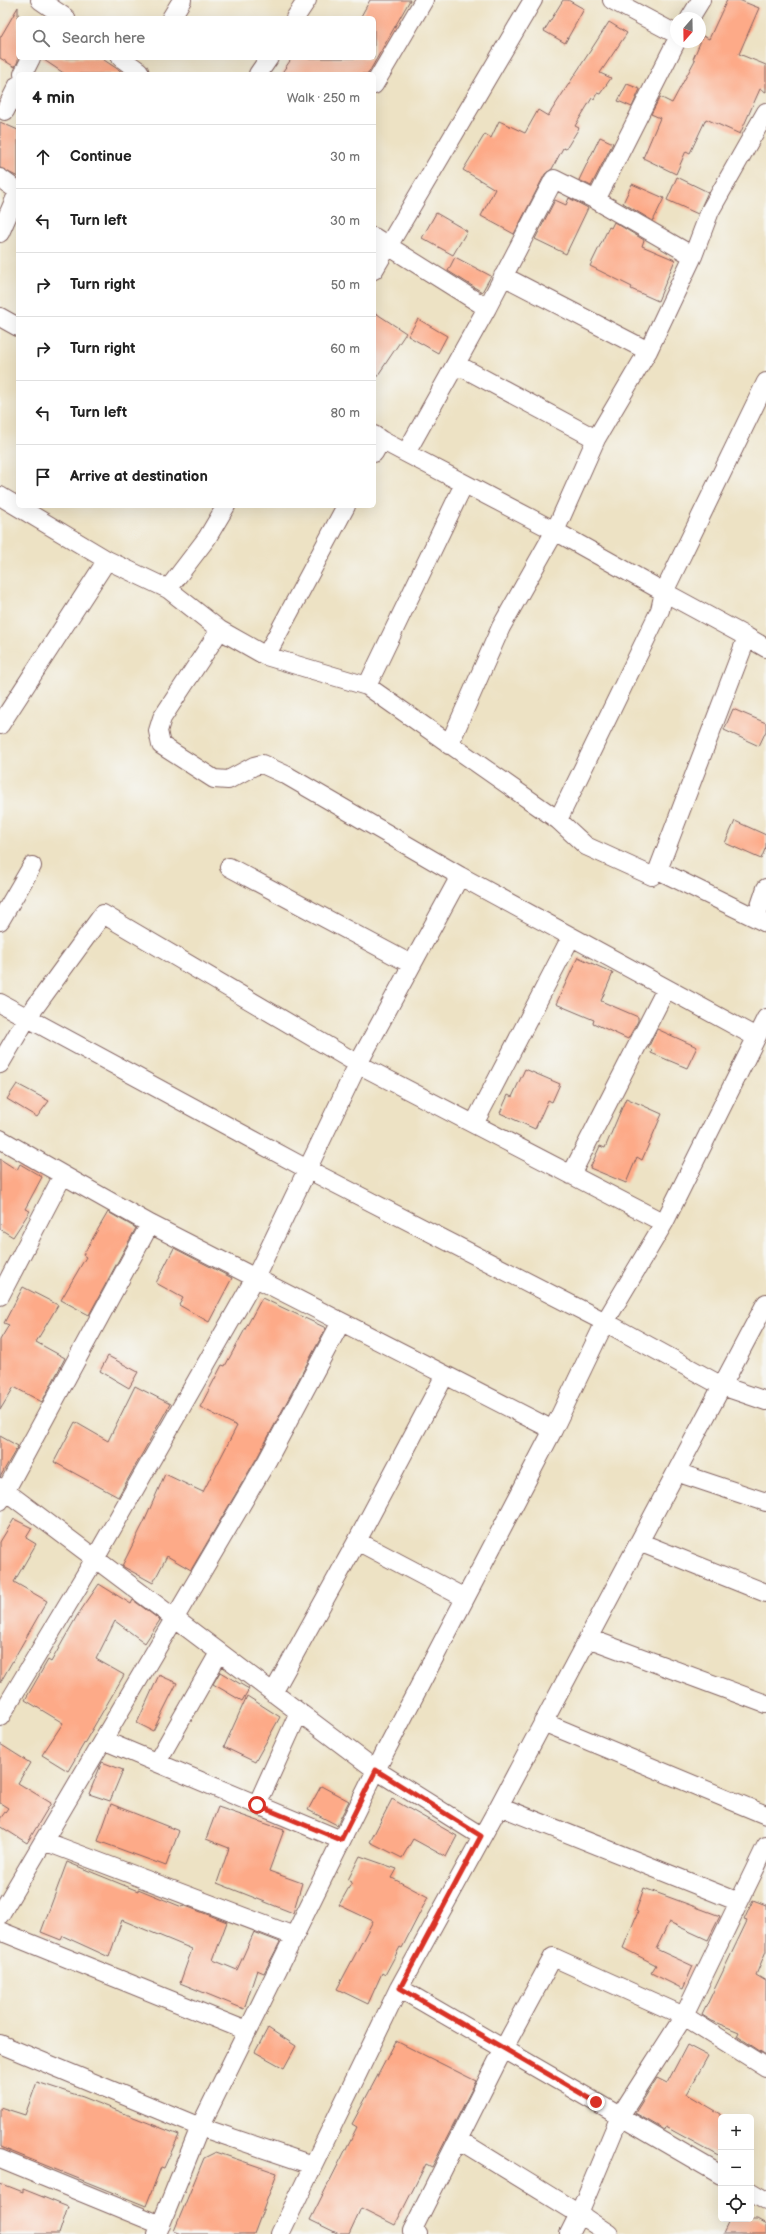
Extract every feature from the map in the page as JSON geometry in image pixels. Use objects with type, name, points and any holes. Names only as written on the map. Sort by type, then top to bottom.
[{"type":"street","points":[[172,16],[182,0]]},
{"type":"street","points":[[296,16],[307,0]]},
{"type":"street","points":[[376,82],[424,0]]},
{"type":"street","points":[[376,262],[381,241],[533,0]]},
{"type":"street","points":[[612,0],[670,31]]},
{"type":"street","points":[[694,12],[701,0]]},
{"type":"street","points":[[596,200],[673,48]]},
{"type":"street","points":[[24,72],[30,60]]},
{"type":"street","points":[[126,60],[142,68]]},
{"type":"street","points":[[259,72],[268,60]]},
{"type":"street","points":[[5,111],[16,89]]},
{"type":"street","points":[[449,745],[501,627],[555,531],[596,439],[648,351],[693,256],[710,211],[764,120]]},
{"type":"street","points":[[0,178],[16,190]]},
{"type":"street","points":[[406,453],[487,308],[554,179],[596,200],[693,256]]},
{"type":"street","points":[[0,233],[16,196]]},
{"type":"street","points":[[381,241],[487,308]]},
{"type":"street","points":[[503,276],[648,351]]},
{"type":"street","points":[[0,317],[16,326]]},
{"type":"street","points":[[456,364],[596,439]]},
{"type":"street","points":[[558,820],[660,610],[664,592],[766,382]]},
{"type":"street","points":[[376,443],[406,453],[555,531],[766,648]]},
{"type":"street","points":[[367,686],[464,484]]},
{"type":"street","points":[[2,503],[107,560],[168,589],[220,630],[266,656],[367,686],[449,745],[558,820],[586,846],[652,876]]},
{"type":"street","points":[[168,589],[208,538],[225,508]]},
{"type":"street","points":[[266,656],[345,508]]},
{"type":"street","points":[[0,725],[107,560]]},
{"type":"street","points":[[220,630],[162,718],[158,730],[161,745],[214,778],[228,780],[254,766],[262,764],[286,775],[460,876],[756,1037]]},
{"type":"street","points":[[747,637],[658,870],[761,921],[766,888]]},
{"type":"street","points":[[0,921],[32,866]]},
{"type":"street","points":[[229,867],[408,963],[413,962]]},
{"type":"street","points":[[0,1717],[96,1557],[255,1278],[358,1064],[460,876]]},
{"type":"street","points":[[0,1064],[27,1018],[103,914],[358,1064],[664,1223]]},
{"type":"street","points":[[474,1124],[571,937]]},
{"type":"street","points":[[571,1175],[666,989]]},
{"type":"street","points":[[0,1002],[307,1169],[605,1322],[722,1386],[766,1401]]},
{"type":"street","points":[[0,2159],[159,2229],[200,2127],[376,1770],[553,1430],[605,1322],[664,1223],[766,1018]]},
{"type":"street","points":[[0,1139],[150,1224],[553,1430]]},
{"type":"street","points":[[0,1296],[63,1174]]},
{"type":"street","points":[[150,1224],[2,1493],[96,1557],[173,1619],[376,1770],[481,1836]]},
{"type":"street","points":[[280,2234],[312,2165],[400,1988],[481,1836],[499,1806],[766,1303]]},
{"type":"street","points":[[0,1915],[267,1461],[341,1322]]},
{"type":"street","points":[[273,1693],[357,1541],[444,1375]]},
{"type":"street","points":[[676,1472],[766,1502]]},
{"type":"street","points":[[357,1541],[465,1598]]},
{"type":"street","points":[[639,1542],[766,1593]]},
{"type":"street","points":[[588,1638],[766,1704]]},
{"type":"street","points":[[157,1762],[219,1653]]},
{"type":"street","points":[[257,1805],[299,1712]]},
{"type":"street","points":[[543,1722],[766,1814]]},
{"type":"street","points":[[103,1740],[341,1840]]},
{"type":"street","points":[[499,1806],[739,1902]]},
{"type":"street","points":[[44,1841],[294,1936]]},
{"type":"street","points":[[569,2234],[620,2116],[684,2016],[766,1846]]},
{"type":"street","points":[[0,1930],[248,2031]]},
{"type":"street","points":[[418,2234],[412,2231],[504,2048],[553,1957],[684,2016],[766,2067]]},
{"type":"street","points":[[400,1988],[718,2173]]},
{"type":"street","points":[[0,2044],[200,2127],[312,2165]]},
{"type":"street","points":[[459,2140],[609,2234]]},
{"type":"street","points":[[754,2194],[766,2201]]},
{"type":"building","points":[[370,0],[410,0],[376,60],[376,16],[361,16]]},
{"type":"building","points":[[563,0],[568,0],[584,9],[565,43],[544,31]]},
{"type":"building","points":[[727,0],[739,0],[759,8],[739,54],[766,65],[766,92],[760,89],[740,134],[706,119],[690,153],[686,151],[676,174],[643,158],[660,118],[651,114],[660,97],[672,103],[695,60],[693,59],[698,48],[706,48],[706,38],[709,39]]},
{"type":"building","points":[[18,7],[18,16],[16,16],[16,60],[18,61],[15,67],[0,58],[0,38]]},
{"type":"building","points":[[609,22],[627,33],[600,73],[611,78],[600,94],[597,93],[594,99],[592,98],[575,126],[579,128],[566,149],[563,148],[552,169],[545,174],[514,234],[481,216],[495,189],[463,170],[485,134],[491,138],[499,121],[525,133],[538,110],[548,116]]},
{"type":"building","points":[[44,60],[104,60],[122,72],[62,72]]},
{"type":"building","points":[[291,60],[376,60],[369,72],[282,72]]},
{"type":"building","points":[[627,84],[640,89],[632,107],[618,101]]},
{"type":"building","points":[[0,122],[16,129],[16,176],[0,168]]},
{"type":"building","points":[[600,137],[613,143],[591,186],[579,180]]},
{"type":"building","points":[[677,177],[708,192],[698,214],[667,200]]},
{"type":"building","points":[[632,184],[664,198],[653,221],[623,203]]},
{"type":"building","points":[[569,198],[588,208],[566,254],[535,239],[555,200],[566,205]]},
{"type":"building","points":[[436,213],[467,231],[453,255],[422,238]]},
{"type":"building","points":[[614,222],[644,240],[642,246],[675,260],[658,301],[631,289],[632,287],[590,266],[609,227],[611,228]]},
{"type":"building","points":[[455,257],[491,276],[482,292],[448,271]]},
{"type":"building","points":[[376,313],[406,333],[376,378]]},
{"type":"building","points":[[418,319],[447,336],[438,353],[408,336]]},
{"type":"building","points":[[733,709],[766,723],[766,731],[759,746],[724,730]]},
{"type":"building","points":[[735,821],[766,835],[766,847],[761,859],[725,843]]},
{"type":"building","points":[[578,957],[613,973],[601,1001],[638,1017],[638,1021],[628,1039],[593,1023],[594,1020],[556,1004]]},
{"type":"building","points":[[657,1029],[697,1047],[687,1068],[651,1053],[652,1050],[648,1048]]},
{"type":"building","points":[[525,1069],[560,1084],[552,1102],[548,1100],[535,1129],[500,1113],[508,1095],[512,1097]]},
{"type":"building","points":[[17,1084],[49,1101],[37,1117],[7,1099]]},
{"type":"building","points":[[626,1098],[662,1114],[642,1160],[637,1157],[626,1183],[590,1168],[600,1146],[605,1148]]},
{"type":"building","points":[[0,1159],[17,1170],[20,1164],[42,1177],[25,1209],[30,1211],[13,1237],[0,1229]]},
{"type":"building","points":[[108,1212],[136,1228],[89,1315],[61,1300],[86,1257],[83,1255]]},
{"type":"building","points":[[174,1248],[232,1278],[209,1322],[179,1305],[183,1298],[156,1283]]},
{"type":"building","points":[[23,1287],[58,1305],[36,1342],[65,1358],[42,1402],[14,1387],[0,1410],[0,1340],[9,1325],[4,1323]]},
{"type":"building","points":[[262,1298],[326,1328],[258,1456],[191,1570],[167,1556],[153,1583],[122,1566],[145,1520],[165,1474],[203,1492],[237,1426],[200,1407],[222,1365],[225,1366]]},
{"type":"building","points":[[108,1356],[138,1372],[129,1388],[100,1371]]},
{"type":"building","points":[[135,1386],[170,1404],[118,1497],[54,1462],[75,1422],[108,1441]]},
{"type":"building","points":[[0,1436],[18,1446],[0,1477]]},
{"type":"building","points":[[14,1519],[32,1528],[26,1538],[36,1544],[14,1582],[47,1601],[0,1683],[0,1542]]},
{"type":"building","points":[[99,1584],[131,1604],[133,1600],[160,1620],[145,1643],[115,1621],[96,1659],[124,1675],[68,1771],[42,1755],[63,1723],[25,1700],[48,1660],[51,1662],[77,1616]]},
{"type":"building","points":[[220,1672],[249,1689],[242,1701],[213,1684]]},
{"type":"building","points":[[159,1675],[177,1683],[153,1731],[137,1723]]},
{"type":"building","points":[[247,1696],[280,1717],[255,1762],[224,1747]]},
{"type":"building","points":[[0,1744],[30,1763],[18,1783],[51,1803],[27,1843],[0,1826],[0,1819],[8,1808],[0,1803]]},
{"type":"building","points":[[102,1762],[123,1770],[110,1801],[89,1794]]},
{"type":"building","points":[[321,1786],[349,1801],[337,1825],[308,1810]]},
{"type":"building","points":[[392,1799],[457,1836],[446,1857],[413,1839],[402,1858],[370,1842]]},
{"type":"building","points":[[111,1804],[179,1831],[166,1866],[98,1841]]},
{"type":"building","points":[[218,1807],[284,1830],[269,1871],[302,1883],[293,1913],[217,1883],[229,1848],[206,1839]]},
{"type":"building","points":[[360,1856],[397,1869],[392,1878],[428,1897],[402,1948],[400,1947],[385,1975],[382,1973],[368,2004],[337,1989],[373,1921],[339,1905],[352,1882],[348,1880]]},
{"type":"building","points":[[67,1862],[138,1891],[138,1889],[182,1907],[183,1905],[227,1922],[213,1960],[237,1970],[254,1932],[280,1942],[264,1973],[257,1970],[244,2009],[180,1983],[192,1949],[122,1920],[109,1957],[63,1936],[61,1940],[41,1932]]},
{"type":"building","points":[[644,1888],[720,1916],[708,1940],[669,1922],[656,1949],[693,1966],[683,1989],[651,1973],[656,1965],[623,1948],[638,1912],[636,1911]]},
{"type":"building","points":[[753,1900],[766,1905],[766,1951],[756,1975],[766,1981],[766,2055],[737,2036],[739,2032],[712,2021],[702,2015],[747,1921],[744,1920]]},
{"type":"building","points":[[268,2028],[296,2046],[284,2068],[255,2052]]},
{"type":"building","points":[[396,2041],[476,2081],[432,2167],[426,2164],[395,2225],[361,2208],[349,2234],[339,2234],[310,2220],[357,2127],[352,2124]]},
{"type":"building","points":[[687,2045],[708,2056],[687,2094],[721,2114],[718,2114],[718,2155],[666,2127],[665,2130],[635,2113],[657,2078],[667,2083]]},
{"type":"building","points":[[37,2082],[83,2097],[179,2135],[164,2168],[161,2167],[146,2206],[0,2147],[0,2107],[25,2115]]},
{"type":"building","points":[[216,2152],[277,2173],[254,2234],[182,2234],[174,2231],[204,2158]]},
{"type":"building","points":[[0,2183],[23,2192],[23,2189],[68,2207],[59,2234],[0,2234]]},
{"type":"building","points":[[754,2219],[757,2219],[766,2224],[766,2234],[723,2234],[729,2222],[754,2222]]},
{"type":"route","points":[[257,1805],[341,1840],[376,1770],[481,1836],[400,1988],[596,2102]]}]
